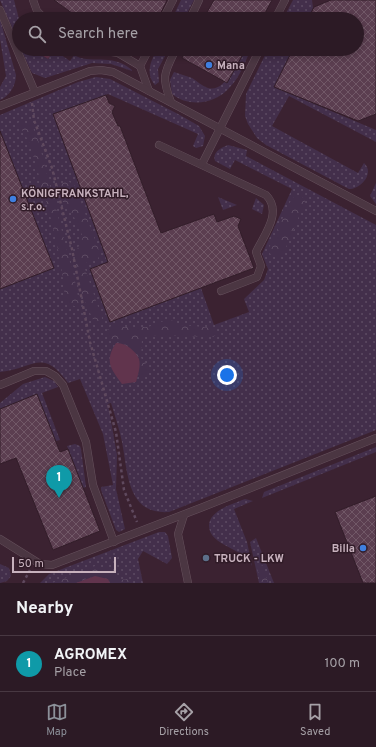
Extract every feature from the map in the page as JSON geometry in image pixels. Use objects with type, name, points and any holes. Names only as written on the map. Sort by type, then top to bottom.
[{"type":"lane","points":[[34,0],[38,12]]},
{"type":"lane","points":[[167,12],[173,0]]},
{"type":"lane","points":[[193,12],[199,0]]},
{"type":"lane","points":[[279,12],[285,0]]},
{"type":"lane","points":[[0,10],[12,40]]},
{"type":"lane","points":[[18,56],[33,93]]},
{"type":"lane","points":[[123,56],[140,66],[149,91]]},
{"type":"lane","points":[[140,66],[145,56]]},
{"type":"lane","points":[[171,102],[165,87],[164,79],[173,56]]},
{"type":"lane","points":[[202,164],[256,56]]},
{"type":"lane","points":[[0,106],[77,75],[101,70],[113,72],[376,212]]},
{"type":"lane","points":[[159,145],[266,195],[274,207],[274,214],[256,252],[261,266],[257,277],[221,291]]},
{"type":"lane","points":[[0,385],[34,371],[46,370],[55,376],[63,386],[86,442],[93,485],[114,542]]},
{"type":"lane","points":[[0,539],[40,564],[52,565],[140,532],[376,438]]},
{"type":"lane","points":[[184,514],[178,534],[188,583]]},
{"type":"path","points":[[33,93],[34,120],[52,168],[72,249],[90,342],[116,432],[124,490],[140,532]]},
{"type":"path","points":[[23,583],[30,568],[40,564]]},
{"type":"green space","points":[[0,0],[14,0],[17,12],[12,12],[12,27]]},
{"type":"green space","points":[[181,0],[194,0],[188,12],[175,12]]},
{"type":"green space","points":[[293,0],[312,0],[313,8],[311,12],[287,12]]},
{"type":"green space","points":[[0,19],[16,75],[12,90],[7,96],[0,100],[0,87],[6,76],[0,39]]},
{"type":"green space","points":[[24,56],[43,56],[48,59],[50,56],[63,56],[70,61],[73,56],[76,56],[86,59],[116,61],[132,70],[111,64],[92,63],[45,78],[32,73]]},
{"type":"green space","points":[[154,56],[165,56],[158,69],[159,82],[155,85],[150,76],[151,62]]},
{"type":"green space","points":[[240,56],[248,56],[234,83],[224,93],[210,100],[202,102],[186,101],[172,94],[170,80],[174,72],[192,78],[208,88],[214,88],[220,86],[225,81]]},
{"type":"green space","points":[[265,56],[290,56],[274,87],[376,130],[376,142],[289,96],[272,126],[358,173],[364,163],[368,171],[365,180],[358,186],[349,189],[266,145],[257,138],[248,124],[245,116],[246,94]]},
{"type":"green space","points":[[96,77],[110,79],[178,114],[199,126],[205,136],[203,146],[196,148],[193,146],[198,134],[108,94],[54,114],[108,262],[91,269],[110,322],[201,288],[214,325],[249,312],[244,299],[264,280],[268,269],[262,254],[292,189],[235,160],[230,169],[215,161],[214,158],[216,153],[228,145],[247,150],[246,156],[376,225],[376,430],[169,512],[155,511],[145,507],[137,499],[132,490],[128,479],[118,427],[111,403],[108,404],[117,455],[116,489],[125,529],[119,532],[116,530],[101,490],[101,487],[113,485],[103,434],[80,379],[68,383],[59,372],[44,363],[37,363],[0,372],[0,289],[53,268],[0,131],[0,115],[78,82]]},
{"type":"green space","points":[[17,122],[32,125],[38,140],[75,281],[80,307],[74,306],[65,301],[60,261],[46,202],[30,144],[23,131],[15,124]]},
{"type":"green space","points":[[67,181],[74,184],[100,253],[98,259],[86,263],[85,269],[102,318],[101,322],[97,324],[94,322],[78,286],[75,254],[83,237],[74,217],[56,192],[58,185]]},
{"type":"green space","points":[[376,183],[376,204],[370,196]]},
{"type":"green space","points":[[298,195],[304,198],[305,202],[284,252],[279,258],[271,255],[268,250],[292,198]]},
{"type":"green space","points":[[218,197],[237,205],[223,210]]},
{"type":"green space","points":[[256,198],[264,205],[262,214],[252,209]]},
{"type":"green space","points":[[169,319],[181,325],[214,328],[218,333],[213,337],[145,335],[142,338],[141,358],[147,366],[148,373],[147,376],[141,377],[138,374],[138,360],[131,350],[120,343],[107,338],[107,330],[114,323],[123,327],[148,327]]},
{"type":"green space","points":[[45,377],[54,381],[58,387],[42,393],[60,440],[56,441],[37,394],[0,409],[0,403],[23,384]]},
{"type":"green space","points":[[75,444],[80,446],[81,449],[86,487],[83,488],[67,446]]},
{"type":"green space","points":[[376,447],[376,452],[262,498],[264,492]]},
{"type":"green space","points":[[245,499],[253,501],[234,509],[247,542],[252,566],[242,555],[214,538],[210,532],[209,525],[213,515],[229,505]]},
{"type":"green space","points":[[159,532],[165,532],[168,536],[172,558],[167,564],[143,551],[138,559],[143,583],[40,583],[49,574]]},
{"type":"green space","points":[[256,538],[274,583],[259,583],[250,542]]},
{"type":"green space","points":[[0,564],[9,568],[11,576],[7,581],[0,583]]},
{"type":"green space","points":[[262,565],[264,567],[268,583],[260,583],[257,568]]},
{"type":"green space","points":[[95,566],[108,569],[120,580],[128,579],[133,583],[110,583],[108,579],[95,576],[76,583],[52,583]]},
{"type":"shaded area","points":[[43,56],[50,56],[48,59]]},
{"type":"shaded area","points":[[116,343],[123,344],[133,350],[138,356],[140,365],[136,382],[122,384],[112,369],[110,365],[110,355]]},
{"type":"shaded area","points":[[95,576],[108,579],[110,583],[76,583]]},
{"type":"building","points":[[54,0],[167,0],[161,12],[70,12]]},
{"type":"building","points":[[214,0],[272,0],[266,12],[207,12]]},
{"type":"building","points":[[331,0],[376,0],[376,114],[358,121],[274,87],[290,56],[364,56],[364,12],[312,12],[314,7]]},
{"type":"building","points":[[183,56],[242,56],[227,83],[182,58]]},
{"type":"building","points":[[106,95],[109,103],[115,106],[112,112],[118,126],[120,126],[161,233],[214,214],[217,222],[234,216],[241,219],[238,226],[254,268],[110,322],[90,269],[108,262],[53,114]]},
{"type":"building","name":"KÖNIGFRANKSTAHL, s.r.o.","points":[[0,131],[54,268],[0,289]]},
{"type":"building","points":[[37,394],[60,452],[68,449],[100,531],[53,550],[16,458],[0,464],[0,409]]},
{"type":"building","name":"Billa","points":[[376,496],[376,583],[363,583],[335,512]]},
{"type":"place","name":"Mana","points":[[209,65]]},
{"type":"place","name":"KÖNIGFRANKSTAHL, s.r.o.","points":[[13,199]]},
{"type":"place","name":"AGROMEX","points":[[59,498]]},
{"type":"place","name":"Billa","points":[[363,548]]},
{"type":"place","name":"TRUCK - LKW","points":[[206,558]]}]
